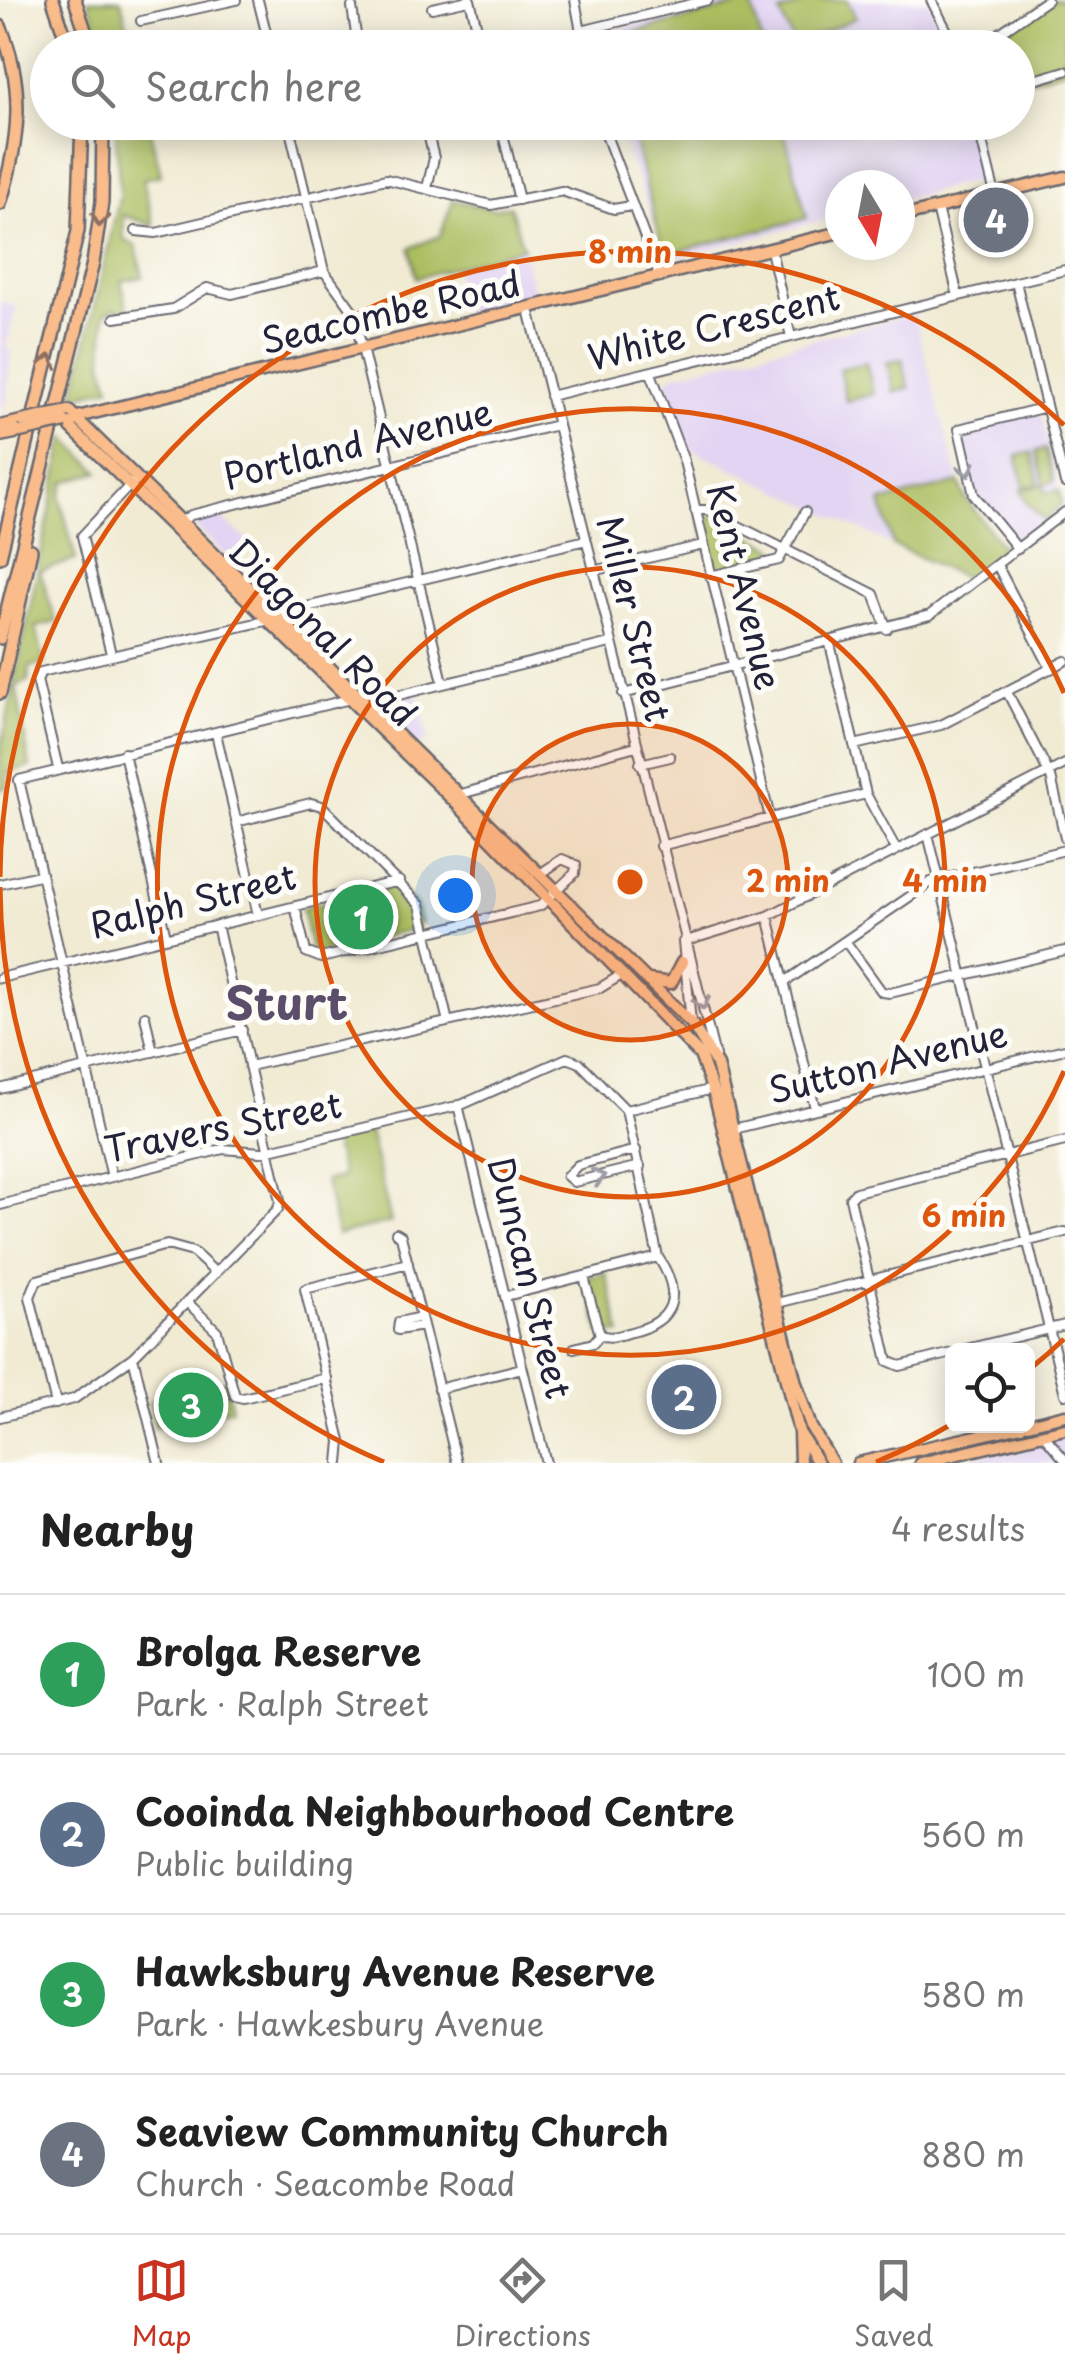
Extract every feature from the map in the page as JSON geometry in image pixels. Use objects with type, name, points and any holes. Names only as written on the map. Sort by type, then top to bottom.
[{"type":"highway","points":[[53,0],[62,30]]},
{"type":"highway","points":[[75,0],[84,30]]},
{"type":"highway","points":[[0,26],[13,60],[20,108],[0,204]]},
{"type":"highway","points":[[0,558],[78,231],[81,140]]},
{"type":"highway","points":[[0,693],[99,228],[102,140]]},
{"type":"highway","points":[[0,638],[43,477]]},
{"type":"main road","points":[[915,213],[1065,176]]},
{"type":"main road","name":"Seacombe Road","points":[[0,426],[21,426],[69,416],[825,236]]},
{"type":"main road","name":"Diagonal Road","points":[[69,416],[628,969],[700,1056],[729,1130]]},
{"type":"main road","name":"Seacombe Road","points":[[0,436],[21,426]]},
{"type":"main road","name":"Diagonal Road","points":[[457,797],[540,874],[553,894]]},
{"type":"main road","points":[[644,978],[671,982],[682,962]]},
{"type":"main road","name":"Diagonal Road","points":[[628,969],[644,978],[692,1024],[717,1065],[800,1432],[818,1463]]},
{"type":"main road","points":[[692,1024],[700,1056]]},
{"type":"main road","name":"Diagonal Road","points":[[772,1304],[811,1427],[832,1463]]},
{"type":"main road","points":[[1035,1423],[1065,1416]]},
{"type":"main road","points":[[957,1440],[978,1442],[1052,1430]]},
{"type":"main road","points":[[920,1463],[1052,1430]]},
{"type":"main road","points":[[800,1432],[800,1463]]},
{"type":"main road","points":[[858,1463],[988,1433]]},
{"type":"street","points":[[141,22],[236,0]]},
{"type":"street","points":[[258,0],[266,30]]},
{"type":"street","points":[[432,8],[470,0],[478,30]]},
{"type":"street","points":[[574,0],[581,30]]},
{"type":"street","points":[[585,30],[678,4],[708,0]]},
{"type":"street","points":[[932,0],[947,30]]},
{"type":"street","points":[[1004,30],[1047,0]]},
{"type":"street","points":[[352,7],[355,30]]},
{"type":"street","points":[[1035,80],[1065,70]]},
{"type":"street","points":[[292,140],[324,270],[350,305],[362,347],[442,682]]},
{"type":"street","points":[[427,188],[434,158],[430,140]]},
{"type":"street","points":[[505,140],[520,200]]},
{"type":"street","points":[[608,140],[660,277]]},
{"type":"street","points":[[982,140],[995,194]]},
{"type":"street","points":[[136,231],[156,232],[386,179],[491,205],[562,191],[614,210],[631,206]]},
{"type":"street","points":[[937,208],[958,296]]},
{"type":"street","points":[[771,250],[791,337]]},
{"type":"street","points":[[114,318],[173,309],[208,288],[232,294],[324,270]]},
{"type":"street","name":"White Crescent","points":[[550,396],[1065,270]]},
{"type":"street","points":[[1016,282],[1065,483]]},
{"type":"street","name":"Miller Street","points":[[529,309],[683,942],[717,1065]]},
{"type":"street","name":"Kent Avenue","points":[[651,373],[684,461],[770,818]]},
{"type":"street","points":[[1018,549],[974,495],[958,432],[962,426],[1046,406]]},
{"type":"street","name":"Portland Avenue","points":[[179,523],[390,465],[558,425]]},
{"type":"street","points":[[111,654],[82,536],[134,481]]},
{"type":"street","points":[[695,510],[707,510],[874,594],[888,629]]},
{"type":"street","points":[[710,576],[775,561],[787,550],[805,512]]},
{"type":"street","points":[[623,694],[888,629],[942,608],[1065,512]]},
{"type":"street","points":[[58,768],[38,675],[586,540]]},
{"type":"street","points":[[593,571],[703,545]]},
{"type":"street","points":[[997,566],[1051,669]]},
{"type":"street","points":[[112,1177],[18,780],[610,643]]},
{"type":"street","points":[[830,644],[866,794],[896,849]]},
{"type":"street","points":[[854,746],[942,725],[1065,662]]},
{"type":"street","points":[[1007,692],[1048,772],[1062,810],[1065,838]]},
{"type":"street","points":[[216,732],[258,915]]},
{"type":"street","points":[[457,797],[636,746]]},
{"type":"street","points":[[124,753],[166,938]]},
{"type":"street","points":[[640,764],[670,757]]},
{"type":"street","points":[[683,942],[768,916],[1065,764]]},
{"type":"street","points":[[660,846],[866,794]]},
{"type":"street","points":[[236,822],[317,804],[420,905],[447,1018]]},
{"type":"street","points":[[928,834],[1065,1394]]},
{"type":"street","points":[[785,982],[938,880],[1065,850]]},
{"type":"street","points":[[295,906],[310,956],[322,958],[540,906],[576,873],[576,865],[562,859],[540,874]]},
{"type":"street","points":[[0,884],[38,875]]},
{"type":"street","name":"Ralph Street","points":[[0,978],[399,881]]},
{"type":"street","points":[[768,916],[815,1108]]},
{"type":"street","points":[[0,1417],[74,1399],[133,1357],[278,1209],[217,925]]},
{"type":"street","name":"Miller Street","points":[[683,942],[682,962],[692,1024]]},
{"type":"street","points":[[846,942],[886,993],[1065,951]]},
{"type":"street","points":[[250,1066],[447,1018],[600,988],[628,969]]},
{"type":"street","points":[[145,1016],[154,1052]]},
{"type":"street","points":[[0,1090],[242,1030]]},
{"type":"street","name":"Sutton Avenue","points":[[729,1130],[1065,1049]]},
{"type":"street","name":"Travers Street","points":[[0,1205],[223,1149],[268,1150],[482,1099],[567,1058],[580,1063],[626,1110]]},
{"type":"street","points":[[574,1348],[600,1336],[607,1338],[662,1322],[672,1295],[658,1257],[626,1110],[713,1090]]},
{"type":"street","name":"Duncan Street","points":[[458,1105],[546,1463]]},
{"type":"street","points":[[945,1355],[900,1366],[888,1361],[849,1207],[852,1194],[1065,1141]]},
{"type":"street","points":[[636,1150],[578,1165],[567,1176],[574,1182],[640,1166]]},
{"type":"street","points":[[772,1304],[1065,1232]]},
{"type":"street","points":[[396,1233],[401,1236],[456,1463]]},
{"type":"street","points":[[56,1404],[30,1297],[36,1280],[167,1245],[193,1252],[216,1273]]},
{"type":"street","points":[[506,1296],[658,1257]]},
{"type":"street","points":[[338,1463],[341,1440],[305,1289],[408,1264]]},
{"type":"street","points":[[584,1277],[600,1336]]},
{"type":"street","points":[[187,1302],[217,1331],[235,1396],[244,1398],[326,1378]]},
{"type":"street","points":[[991,1343],[1065,1326]]},
{"type":"street","points":[[133,1357],[159,1463]]},
{"type":"street","points":[[438,1389],[522,1368]]},
{"type":"street","points":[[1052,1430],[1065,1459]]},
{"type":"shaded area","points":[[734,0],[928,0],[943,30],[611,30]]},
{"type":"shaded area","points":[[622,140],[977,140],[986,178],[915,196],[915,170],[825,170],[825,220],[668,260]]},
{"type":"shaded area","points":[[523,248],[534,294],[465,313],[453,264]]},
{"type":"shaded area","points":[[0,302],[17,306],[6,346],[11,352],[7,396],[0,418]]},
{"type":"shaded area","points":[[914,314],[959,482],[881,502],[893,545],[687,447],[667,381],[672,375]]},
{"type":"shaded area","points":[[1041,414],[1062,503],[1061,509],[1016,540],[975,490],[962,434],[967,428]]},
{"type":"shaded area","points":[[216,514],[252,543],[227,557],[195,526],[197,519]]},
{"type":"shaded area","points":[[417,694],[429,741],[414,745],[375,707]]},
{"type":"shaded area","points":[[1065,1435],[1065,1463],[950,1463]]},
{"type":"green space","points":[[88,0],[121,0],[128,30],[98,30]]},
{"type":"green space","points":[[810,0],[847,0],[856,18],[829,30],[788,30],[780,13]]},
{"type":"green space","points":[[1050,0],[1065,0],[1065,69],[1035,79],[1035,30],[1007,30]]},
{"type":"green space","points":[[751,2],[758,30],[643,30]]},
{"type":"green space","points":[[116,140],[152,140],[161,175],[143,179],[154,226],[123,215],[124,240],[136,246],[143,277],[121,281],[129,314],[115,308],[105,314],[103,360],[110,387],[74,396],[120,195]]},
{"type":"green space","points":[[634,140],[786,140],[807,218],[664,255]]},
{"type":"green space","points":[[453,200],[492,209],[510,206],[523,248],[416,278],[410,248],[440,236]]},
{"type":"green space","points":[[902,359],[909,388],[894,392],[887,363]]},
{"type":"green space","points":[[866,363],[874,394],[846,401],[839,369]]},
{"type":"green space","points":[[65,437],[99,472],[65,482],[60,497],[76,560],[40,571],[56,622],[36,627],[44,663],[30,667],[28,681],[16,686],[30,767],[8,772],[8,787],[0,790],[0,753]]},
{"type":"green space","points":[[1046,449],[1054,482],[1044,484],[1036,451]]},
{"type":"green space","points":[[1032,452],[1039,484],[1024,487],[1017,456]]},
{"type":"green space","points":[[959,482],[965,498],[1005,550],[968,579],[893,545],[881,502]]},
{"type":"green space","points":[[1044,484],[1046,493],[1059,490],[1062,503],[1045,521],[1027,503],[1021,490]]},
{"type":"green space","points":[[707,514],[775,548],[777,555],[715,570],[701,519]]},
{"type":"green space","points":[[395,885],[416,905],[420,922],[417,928],[318,953],[311,949],[302,908]]},
{"type":"green space","points":[[369,1132],[391,1222],[337,1235],[325,1181],[342,1177],[333,1141]]},
{"type":"green space","points":[[606,1273],[621,1333],[601,1334],[586,1278]]},
{"type":"green space","points":[[225,1381],[232,1408],[155,1427],[150,1401]]},
{"type":"place","name":"Seaview Community Church","points":[[996,220]]},
{"type":"place","name":"Brolga Reserve","points":[[361,917]]},
{"type":"place","name":"Cooinda Neighbourhood Centre","points":[[684,1397]]},
{"type":"place","name":"Hawksbury Avenue Reserve","points":[[191,1405]]},
{"type":"district","name":"Sturt","points":[[287,1004]]}]
